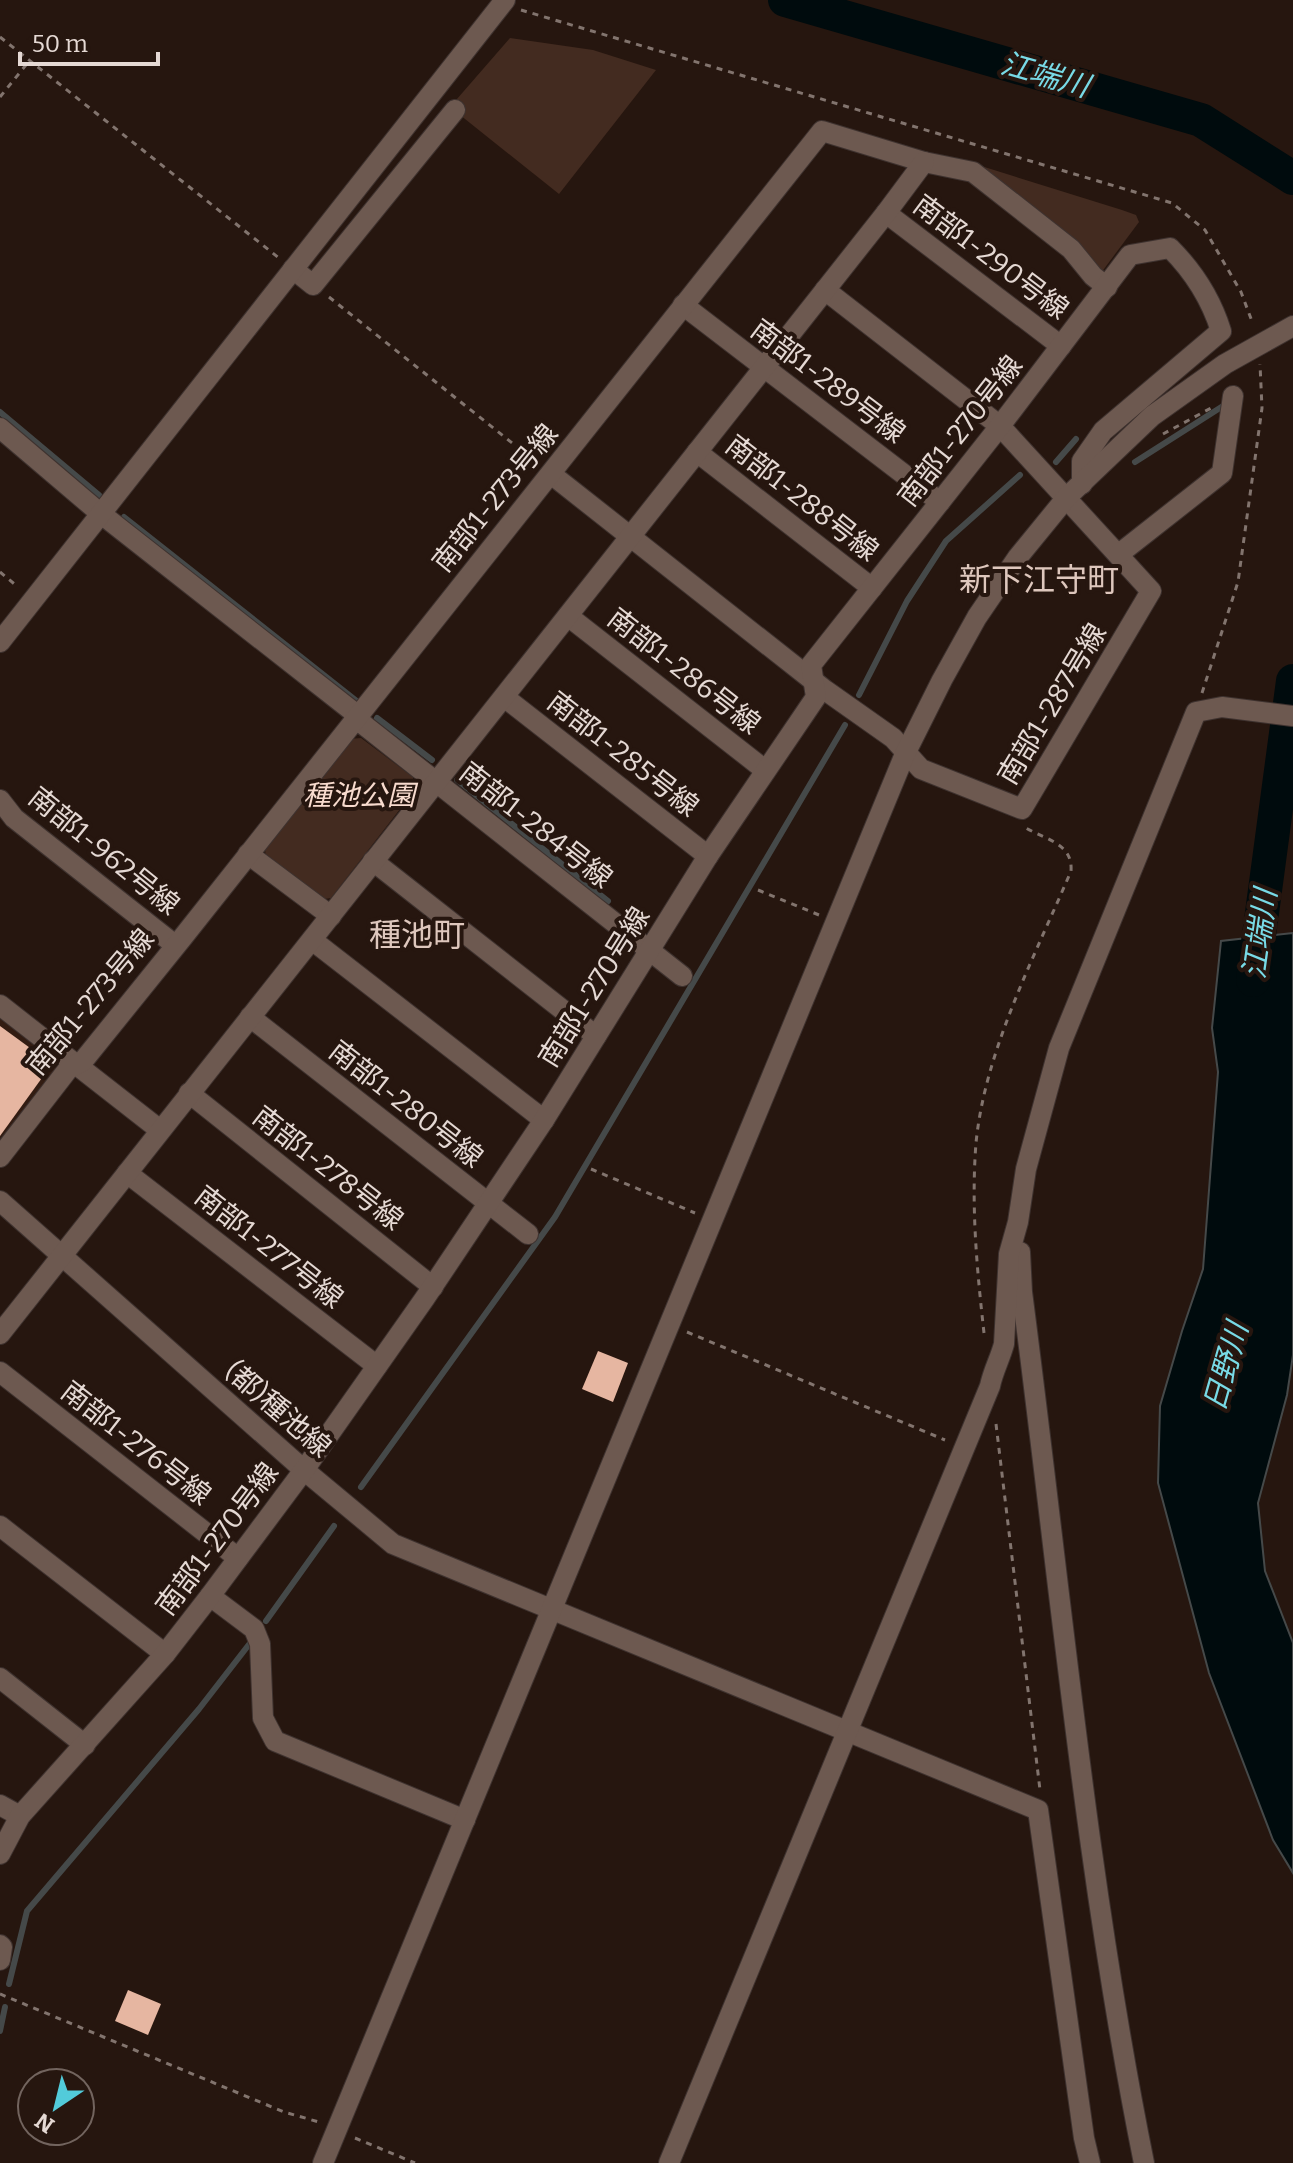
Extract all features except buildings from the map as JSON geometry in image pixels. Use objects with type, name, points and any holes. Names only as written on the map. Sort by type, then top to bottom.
[{"type":"street","points":[[0,642],[504,2]]},
{"type":"street","points":[[293,269],[313,285],[455,110]]},
{"type":"street","name":"南部1-273号線","points":[[0,1157],[69,1068],[83,1061],[822,131],[924,162],[973,172],[1071,249],[1093,276],[1107,287]]},
{"type":"street","points":[[0,1334],[924,162]]},
{"type":"street","name":"南部1-290号線","points":[[886,213],[1061,346]]},
{"type":"street","name":"南部1-270号線","points":[[0,1854],[20,1816],[165,1654],[210,1596],[304,1470],[490,1204],[708,856],[816,697],[811,665],[1000,426],[1130,255],[1170,248],[1187,264],[1202,288],[1221,331],[1103,431],[1082,461],[1074,491]]},
{"type":"street","name":"南部1-287号線","points":[[551,474],[813,680],[893,738],[921,769],[1022,809],[1151,591],[1119,554],[1074,491],[1000,426],[825,290]]},
{"type":"street","name":"南部1-289号線","points":[[683,305],[940,502]]},
{"type":"street","points":[[323,2163],[905,754],[942,680],[977,617],[1018,557],[1074,491],[1152,416],[1225,364],[1293,326]]},
{"type":"street","points":[[1119,554],[1222,473],[1233,396]]},
{"type":"street","name":"南部1-284号線","points":[[0,428],[100,513],[682,976]]},
{"type":"street","name":"南部1-288号線","points":[[697,452],[872,588]]},
{"type":"street","name":"南部1-286号線","points":[[568,616],[765,770]]},
{"type":"street","name":"南部1-285号線","points":[[504,697],[708,856]]},
{"type":"street","points":[[669,2163],[1004,1344],[1009,1254],[1018,1222],[1026,1169],[1059,1048],[1196,712],[1222,707],[1293,716]]},
{"type":"street","name":"南部1-962号線","points":[[0,800],[14,818],[175,945]]},
{"type":"street","points":[[248,854],[331,916]]},
{"type":"street","points":[[373,861],[596,1036]]},
{"type":"street","points":[[312,940],[544,1120]]},
{"type":"street","points":[[0,1005],[160,1130]]},
{"type":"street","name":"南部1-280号線","points":[[250,1017],[528,1234]]},
{"type":"street","name":"南部1-278号線","points":[[189,1093],[433,1287]]},
{"type":"street","name":"南部1-277号線","points":[[127,1173],[377,1366]]},
{"type":"street","name":"(都)種池線","points":[[0,1201],[304,1470],[393,1544],[1038,1810],[1090,2163]]},
{"type":"street","points":[[1018,1222],[1022,1292],[1088,1828],[1107,1964],[1144,2163]]},
{"type":"street","name":"南部1-276号線","points":[[0,1372],[238,1558]]},
{"type":"street","points":[[0,1526],[165,1654]]},
{"type":"street","points":[[210,1596],[254,1629],[260,1644],[263,1718],[275,1741],[465,1820]]},
{"type":"street","points":[[0,1678],[85,1745]]},
{"type":"street","points":[[0,1805],[20,1816]]},
{"type":"street","points":[[0,1945],[0,1960]]},
{"type":"path","points":[[504,2],[1172,203],[1205,230],[1241,292],[1258,344],[1262,369],[1262,408],[1238,582],[1196,712]]},
{"type":"path","points":[[0,37],[293,269]]},
{"type":"path","points":[[0,97],[30,60]]},
{"type":"path","points":[[313,285],[551,474]]},
{"type":"path","points":[[1152,440],[1233,396]]},
{"type":"path","points":[[0,572],[33,600]]},
{"type":"path","points":[[758,890],[837,923]]},
{"type":"path","points":[[591,1169],[713,1221]]},
{"type":"path","points":[[668,1325],[964,1448]]},
{"type":"path","points":[[0,1994],[415,2163]]},
{"type":"shaded area","points":[[0,1016],[64,1065],[0,1146]]},
{"type":"green space","points":[[510,38],[593,50],[656,70],[559,194],[450,107]]},
{"type":"green space","points":[[978,165],[1122,210],[1136,215],[1139,222],[1101,273]]},
{"type":"green space","name":"種池公園","points":[[361,738],[413,777],[414,791],[331,898],[318,900],[266,860],[265,848],[349,739]]},
{"type":"water","name":"日野川","points":[[1293,933],[1293,1355],[1287,1395],[1258,1503],[1265,1571],[1293,1643],[1293,1873],[1273,1840],[1209,1673],[1158,1483],[1160,1406],[1203,1269],[1218,1072],[1212,1028],[1221,941]]},
{"type":"waterway","name":"江端川","points":[[785,0],[1201,120],[1293,178]]},
{"type":"waterway","points":[[1135,462],[1223,406]]},
{"type":"waterway","points":[[0,412],[99,495]]},
{"type":"waterway","points":[[1056,462],[1076,439]]},
{"type":"waterway","points":[[859,695],[907,601],[946,541],[1020,475]]},
{"type":"waterway","points":[[124,517],[358,702]]},
{"type":"waterway","name":"江端川","points":[[1253,980],[1293,681]]},
{"type":"waterway","points":[[377,718],[432,760]]},
{"type":"waterway","points":[[361,1487],[555,1217],[845,725]]},
{"type":"waterway","points":[[457,780],[608,901]]},
{"type":"waterway","points":[[266,1621],[334,1526]]},
{"type":"waterway","points":[[9,1984],[27,1911],[199,1709],[254,1638]]},
{"type":"waterway","points":[[0,2031],[5,2007]]},
{"type":"district","name":"新下江守町","points":[[1039,580]]},
{"type":"district","name":"種池町","points":[[417,935]]}]
